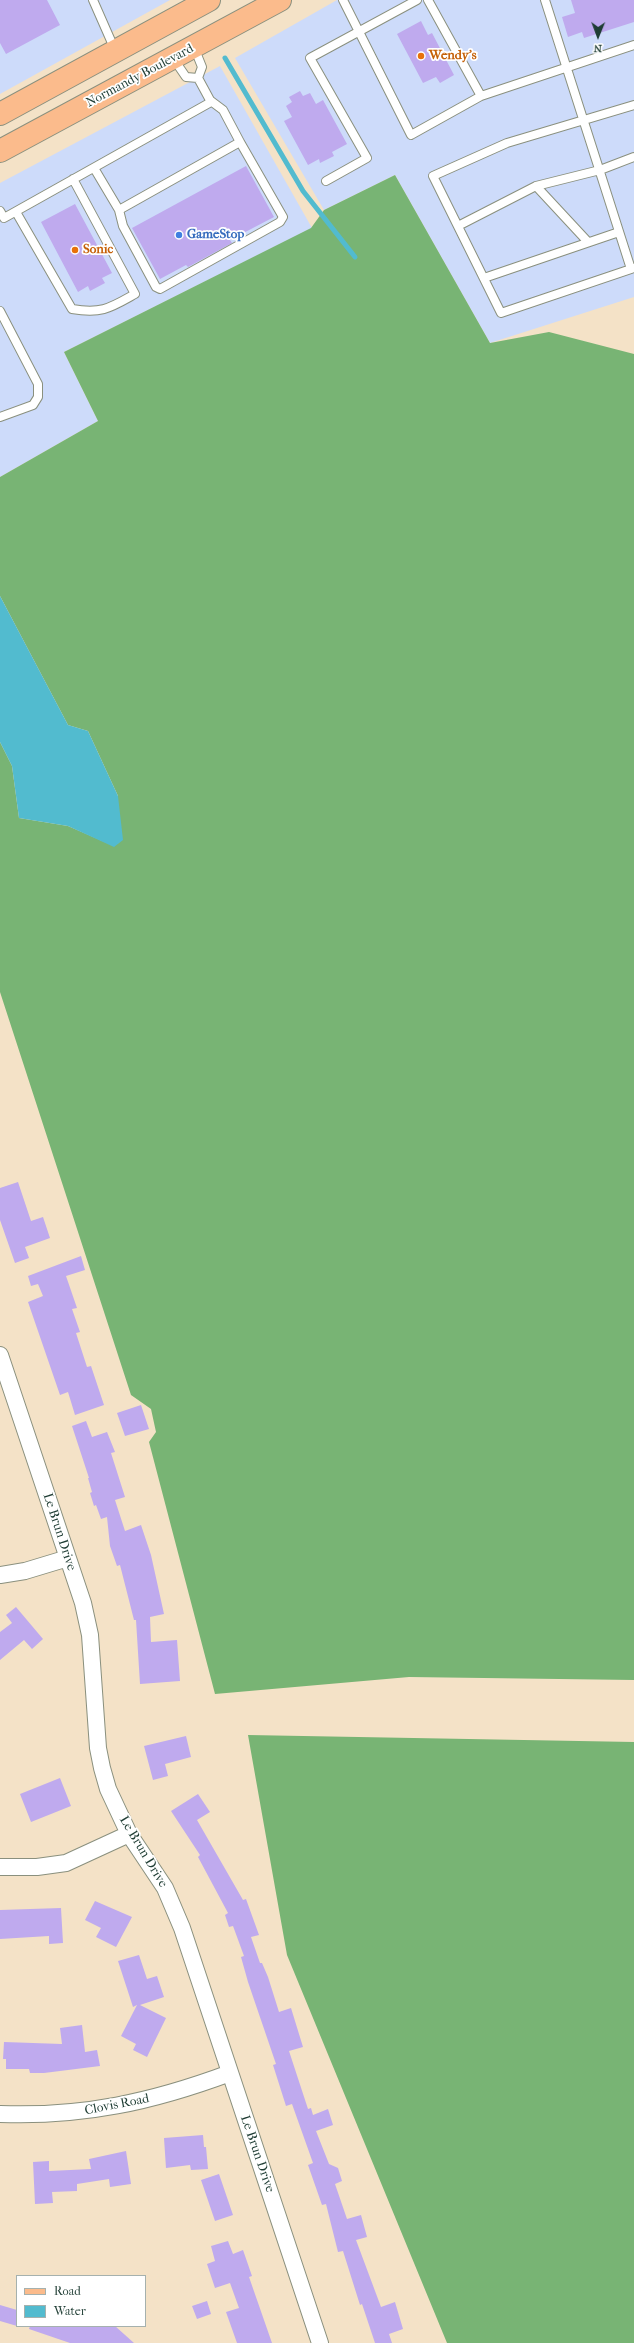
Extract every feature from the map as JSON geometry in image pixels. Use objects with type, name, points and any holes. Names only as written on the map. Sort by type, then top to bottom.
[{"type":"main road","points":[[0,114],[209,0]]},
{"type":"main road","name":"Normandy Boulevard","points":[[0,150],[280,0]]},
{"type":"street","name":"Le Brun Drive","points":[[0,1355],[83,1603],[90,1635],[98,1748],[108,1789],[129,1834],[165,1888],[182,1928],[320,2343]]},
{"type":"street","points":[[0,1575],[25,1571],[68,1558]]},
{"type":"street","points":[[0,1867],[37,1867],[66,1863],[129,1834]]},
{"type":"street","name":"Clovis Road","points":[[0,2114],[68,2114],[114,2108],[155,2098],[230,2073]]},
{"type":"lane","points":[[93,0],[116,51]]},
{"type":"lane","points":[[343,0],[411,135],[481,96],[634,45]]},
{"type":"lane","points":[[326,181],[367,158],[310,58],[417,0]]},
{"type":"lane","points":[[428,0],[481,96]]},
{"type":"lane","points":[[545,0],[566,68],[584,120],[600,170],[619,232],[632,268],[501,313],[434,176],[507,143],[584,120],[634,105]]},
{"type":"lane","points":[[94,168],[119,210],[123,226],[156,287],[160,289],[280,222],[283,217],[223,110],[210,101],[198,78],[202,67],[194,47]]},
{"type":"lane","points":[[173,58],[186,77],[198,78]]},
{"type":"lane","points":[[1,217],[16,212],[73,179],[157,134],[210,101]]},
{"type":"lane","points":[[119,210],[240,142]]},
{"type":"lane","points":[[458,226],[536,186],[600,170],[634,158]]},
{"type":"lane","points":[[16,212],[72,309],[89,312],[107,310],[135,294],[73,179]]},
{"type":"lane","points":[[536,186],[588,242]]},
{"type":"lane","points":[[484,278],[619,232]]},
{"type":"lane","points":[[0,311],[38,384],[38,397],[33,406],[0,417]]},
{"type":"shaded area","points":[[0,0],[170,0],[0,94]]},
{"type":"shaded area","points":[[337,0],[634,0],[634,297],[490,343],[395,175],[324,210],[235,58]]},
{"type":"shaded area","points":[[220,66],[312,228],[64,352],[98,421],[0,477],[0,183]]},
{"type":"green space","points":[[395,175],[490,343],[549,332],[634,354],[634,1680],[409,1677],[215,1694],[149,1442],[156,1432],[151,1409],[131,1395],[0,992],[0,742],[12,766],[19,818],[68,826],[114,846],[118,796],[88,731],[68,725],[0,596],[0,477],[98,421],[64,352],[311,228],[324,210]]},
{"type":"green space","points":[[248,1735],[634,1742],[634,2343],[447,2343],[287,1955]]},
{"type":"water","points":[[0,596],[68,725],[88,731],[118,796],[123,840],[114,847],[68,826],[19,818],[12,766],[0,742]]},
{"type":"building","points":[[0,0],[47,0],[60,25],[6,54],[0,43]]},
{"type":"building","points":[[571,0],[634,0],[634,22],[584,38],[582,32],[568,37],[562,17],[575,13]]},
{"type":"building","points":[[421,21],[428,35],[432,33],[454,75],[440,83],[436,77],[423,83],[397,34]]},
{"type":"building","points":[[300,91],[303,96],[310,93],[316,104],[323,100],[347,144],[332,152],[334,156],[320,163],[319,159],[308,165],[284,121],[292,117],[286,106],[292,102],[289,97]]},
{"type":"building","points":[[246,166],[274,217],[230,240],[232,243],[188,267],[186,265],[160,279],[132,228]]},
{"type":"building","points":[[75,204],[112,273],[102,278],[105,283],[90,291],[88,286],[78,292],[41,222]]},
{"type":"building","points":[[18,1182],[31,1221],[43,1217],[50,1238],[25,1247],[29,1258],[15,1263],[0,1220],[0,1188]]},
{"type":"building","points":[[81,1256],[85,1270],[66,1276],[77,1308],[72,1309],[80,1332],[76,1333],[87,1367],[91,1366],[104,1405],[75,1415],[68,1392],[60,1395],[28,1302],[43,1296],[38,1284],[31,1286],[28,1276]]},
{"type":"building","points":[[141,1405],[149,1429],[125,1436],[117,1413]]},
{"type":"building","points":[[86,1421],[92,1437],[107,1432],[115,1452],[111,1453],[125,1497],[115,1500],[125,1531],[141,1525],[151,1555],[164,1614],[150,1617],[151,1642],[177,1640],[180,1681],[140,1684],[136,1620],[134,1620],[120,1565],[117,1566],[110,1546],[107,1517],[101,1519],[96,1505],[94,1506],[90,1493],[92,1492],[89,1478],[72,1426]]},
{"type":"building","points":[[16,1607],[43,1639],[32,1649],[24,1640],[0,1660],[0,1632],[12,1623],[6,1615]]},
{"type":"building","points":[[186,1736],[191,1757],[165,1764],[168,1776],[153,1780],[144,1746]]},
{"type":"building","points":[[60,1778],[71,1806],[31,1822],[20,1794]]},
{"type":"building","points":[[198,1794],[210,1812],[197,1820],[243,1900],[246,1899],[259,1935],[251,1937],[260,1963],[262,1963],[268,1977],[279,2012],[291,2008],[303,2047],[289,2051],[308,2109],[311,2108],[313,2115],[328,2109],[333,2125],[316,2131],[329,2164],[338,2168],[342,2181],[335,2184],[347,2219],[361,2215],[367,2237],[356,2240],[381,2307],[395,2302],[403,2329],[389,2334],[392,2343],[375,2343],[362,2304],[360,2305],[343,2251],[338,2252],[326,2204],[322,2205],[308,2165],[313,2163],[292,2104],[286,2106],[273,2065],[276,2064],[248,1982],[241,1957],[244,1956],[233,1926],[229,1927],[225,1915],[228,1913],[198,1857],[200,1855],[171,1811]]},
{"type":"building","points":[[95,1901],[132,1917],[116,1947],[96,1937],[101,1928],[85,1920]]},
{"type":"building","points":[[61,1908],[63,1943],[49,1944],[49,1936],[0,1939],[0,1910]]},
{"type":"building","points":[[139,1955],[147,1979],[157,1976],[164,1997],[140,2005],[166,2018],[147,2057],[133,2050],[136,2044],[121,2036],[137,2005],[133,2007],[118,1961]]},
{"type":"building","points":[[82,2025],[85,2052],[97,2050],[100,2066],[44,2073],[30,2073],[29,2069],[6,2069],[6,2059],[3,2059],[4,2042],[62,2044],[60,2028]]},
{"type":"building","points":[[203,2135],[204,2147],[206,2147],[208,2169],[191,2170],[190,2165],[166,2168],[164,2138]]},
{"type":"building","points":[[126,2151],[131,2184],[110,2187],[109,2179],[77,2184],[77,2191],[52,2192],[53,2203],[35,2204],[33,2162],[49,2161],[49,2171],[91,2169],[89,2159]]},
{"type":"building","points":[[219,2174],[233,2215],[215,2221],[201,2180]]},
{"type":"building","points":[[228,2241],[233,2254],[243,2250],[252,2276],[249,2277],[272,2343],[237,2343],[226,2312],[239,2308],[230,2283],[215,2288],[207,2264],[215,2261],[211,2246]]},
{"type":"building","points":[[207,2301],[211,2314],[197,2319],[192,2306]]},
{"type":"building","points":[[0,2305],[16,2310],[16,2326],[0,2321]]},
{"type":"building","points":[[30,2327],[116,2327],[134,2343],[70,2343],[29,2329]]},
{"type":"waterway","points":[[225,58],[303,191],[355,257]]},
{"type":"place","name":"Wendy's","points":[[421,56]]},
{"type":"place","name":"GameStop","points":[[179,235]]},
{"type":"place","name":"Sonic","points":[[75,250]]}]
